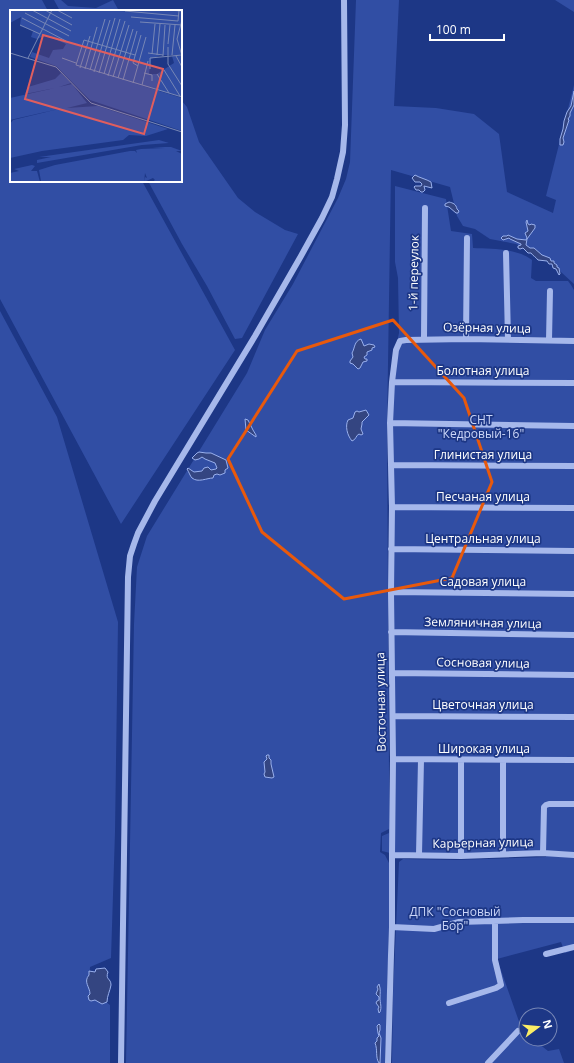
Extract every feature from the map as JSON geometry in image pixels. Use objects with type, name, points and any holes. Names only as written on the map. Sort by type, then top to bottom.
[{"type":"street","points":[[121,1063],[128,592],[130,556],[138,533],[155,501],[294,269],[332,197],[338,179],[343,152],[345,125],[344,0]]},
{"type":"street","name":"1-й переулок","points":[[424,339],[425,208]]},
{"type":"street","points":[[466,339],[467,238]]},
{"type":"street","points":[[506,254],[508,339]]},
{"type":"street","points":[[549,340],[550,291]]},
{"type":"street","name":"Озёрная улица","points":[[400,341],[424,339],[574,341]]},
{"type":"street","name":"Восточная улица","points":[[388,1063],[392,927],[393,759],[391,632],[392,507],[390,423],[392,382],[396,350],[400,341]]},
{"type":"street","name":"Болотная улица","points":[[392,382],[574,383]]},
{"type":"street","points":[[390,423],[574,426]]},
{"type":"street","name":"Глинистая улица","points":[[391,465],[574,466]]},
{"type":"street","name":"Песчаная улица","points":[[392,507],[574,508]]},
{"type":"street","name":"Центральная улица","points":[[391,549],[574,551]]},
{"type":"street","name":"Садовая улица","points":[[391,592],[574,594]]},
{"type":"street","name":"Земляничная улица","points":[[391,632],[574,635]]},
{"type":"street","name":"Сосновая улица","points":[[392,673],[574,675]]},
{"type":"street","name":"Цветочная улица","points":[[393,716],[574,717]]},
{"type":"street","name":"Широкая улица","points":[[393,759],[574,760]]},
{"type":"street","points":[[419,855],[421,760]]},
{"type":"street","points":[[461,760],[461,856]]},
{"type":"street","points":[[503,760],[503,854]]},
{"type":"street","points":[[543,853],[544,807],[549,804],[574,804]]},
{"type":"street","name":"Карьерная улица","points":[[392,855],[461,856],[543,853],[574,855]]},
{"type":"street","points":[[392,927],[434,929],[459,922],[495,920],[574,920]]},
{"type":"street","points":[[449,1004],[501,985],[495,960],[495,920]]},
{"type":"street","points":[[546,954],[574,947]]},
{"type":"street","points":[[488,1063],[518,1031]]},
{"type":"highlighted area","points":[[393,320],[464,398],[492,482],[452,578],[344,599],[262,532],[228,459],[297,351]]},
{"type":"green space","points":[[0,0],[42,0],[47,10],[10,10],[10,182],[143,182],[235,350],[121,524],[0,299]]},
{"type":"green space","points":[[54,0],[61,0],[68,6],[96,8],[113,0],[118,10],[59,10]]},
{"type":"green space","points":[[356,0],[399,0],[394,106],[436,108],[474,114],[499,134],[507,192],[553,213],[556,200],[546,196],[574,85],[574,284],[548,260],[516,244],[490,239],[475,229],[463,226],[457,216],[450,187],[391,170],[387,430],[389,829],[381,833],[380,852],[385,855],[389,863],[390,920],[385,1063],[126,1063],[134,624],[137,567],[147,536],[247,373],[265,330],[293,284],[338,198],[346,179],[350,162]]},
{"type":"green space","points":[[555,0],[574,0],[574,12]]},
{"type":"green space","points":[[182,101],[187,107],[199,142],[238,198],[255,212],[285,230],[298,234],[242,338],[235,339],[207,286],[182,244],[149,182],[182,182]]},
{"type":"green space","name":"СНТ \"Кедровый-16\"","points":[[395,186],[446,199],[451,231],[472,234],[473,248],[496,249],[519,253],[532,260],[531,278],[536,281],[568,281],[574,290],[574,950],[565,953],[561,942],[497,959],[518,1019],[518,1047],[543,1047],[548,1051],[559,1049],[564,1063],[392,1063],[393,993],[399,862],[403,859],[456,860],[546,857],[546,851],[468,854],[390,853],[382,851],[382,836],[389,833],[391,718],[388,426],[390,374],[399,333],[398,278],[395,262]]},
{"type":"green space","points":[[0,311],[57,417],[118,622],[115,832],[111,958],[90,967],[89,980],[95,994],[110,1005],[110,1063],[0,1063]]},
{"type":"shaded area","points":[[574,91],[574,105],[568,119],[569,120],[563,138],[563,145],[560,145],[564,121],[571,106]]},
{"type":"shaded area","points":[[415,175],[431,182],[432,188],[424,186],[425,190],[423,192],[416,190],[414,187],[415,186],[421,186],[422,184],[420,182],[415,182],[412,178]]},
{"type":"shaded area","points":[[449,202],[455,205],[459,211],[458,213],[445,206],[445,204]]},
{"type":"shaded area","points":[[527,220],[528,224],[535,225],[535,228],[527,239],[526,245],[550,258],[551,261],[554,261],[559,268],[559,275],[556,269],[553,268],[552,264],[549,264],[547,261],[538,260],[523,248],[518,248],[521,244],[509,238],[503,240],[501,238],[508,235],[517,239],[526,240],[527,238],[525,233],[528,231]]},
{"type":"shaded area","points":[[361,339],[364,346],[369,344],[374,345],[375,347],[367,352],[367,355],[364,357],[367,361],[363,362],[358,369],[350,363],[350,361],[353,357],[352,353],[356,343]]},
{"type":"shaded area","points":[[366,410],[369,415],[362,422],[361,429],[363,434],[359,434],[352,441],[347,430],[348,420],[353,418],[355,412]]},
{"type":"shaded area","points":[[245,419],[248,420],[256,437],[246,430]]},
{"type":"shaded area","points":[[199,452],[211,453],[226,460],[228,468],[225,470],[225,473],[220,475],[217,474],[214,475],[213,478],[202,480],[192,478],[187,469],[188,468],[194,472],[202,471],[204,468],[208,467],[211,470],[217,468],[215,463],[202,457],[195,460],[192,458]]},
{"type":"shaded area","points":[[267,755],[269,755],[271,760],[274,777],[272,778],[265,777],[264,774],[264,762],[267,759]]},
{"type":"shaded area","points":[[105,968],[108,972],[107,976],[111,985],[107,1002],[102,1004],[95,1000],[89,1000],[88,996],[90,991],[87,984],[87,978],[89,971],[95,972],[96,969]]},
{"type":"shaded area","points":[[379,984],[381,1010],[379,1013],[379,1007],[376,1003],[379,1000],[379,997],[376,994]]},
{"type":"shaded area","points":[[379,1024],[379,1033],[381,1038],[380,1063],[377,1058],[375,1043],[379,1036],[377,1026]]},
{"type":"park label","name":"ДПК \"Сосновый Бор\"","points":[[455,919]]}]
